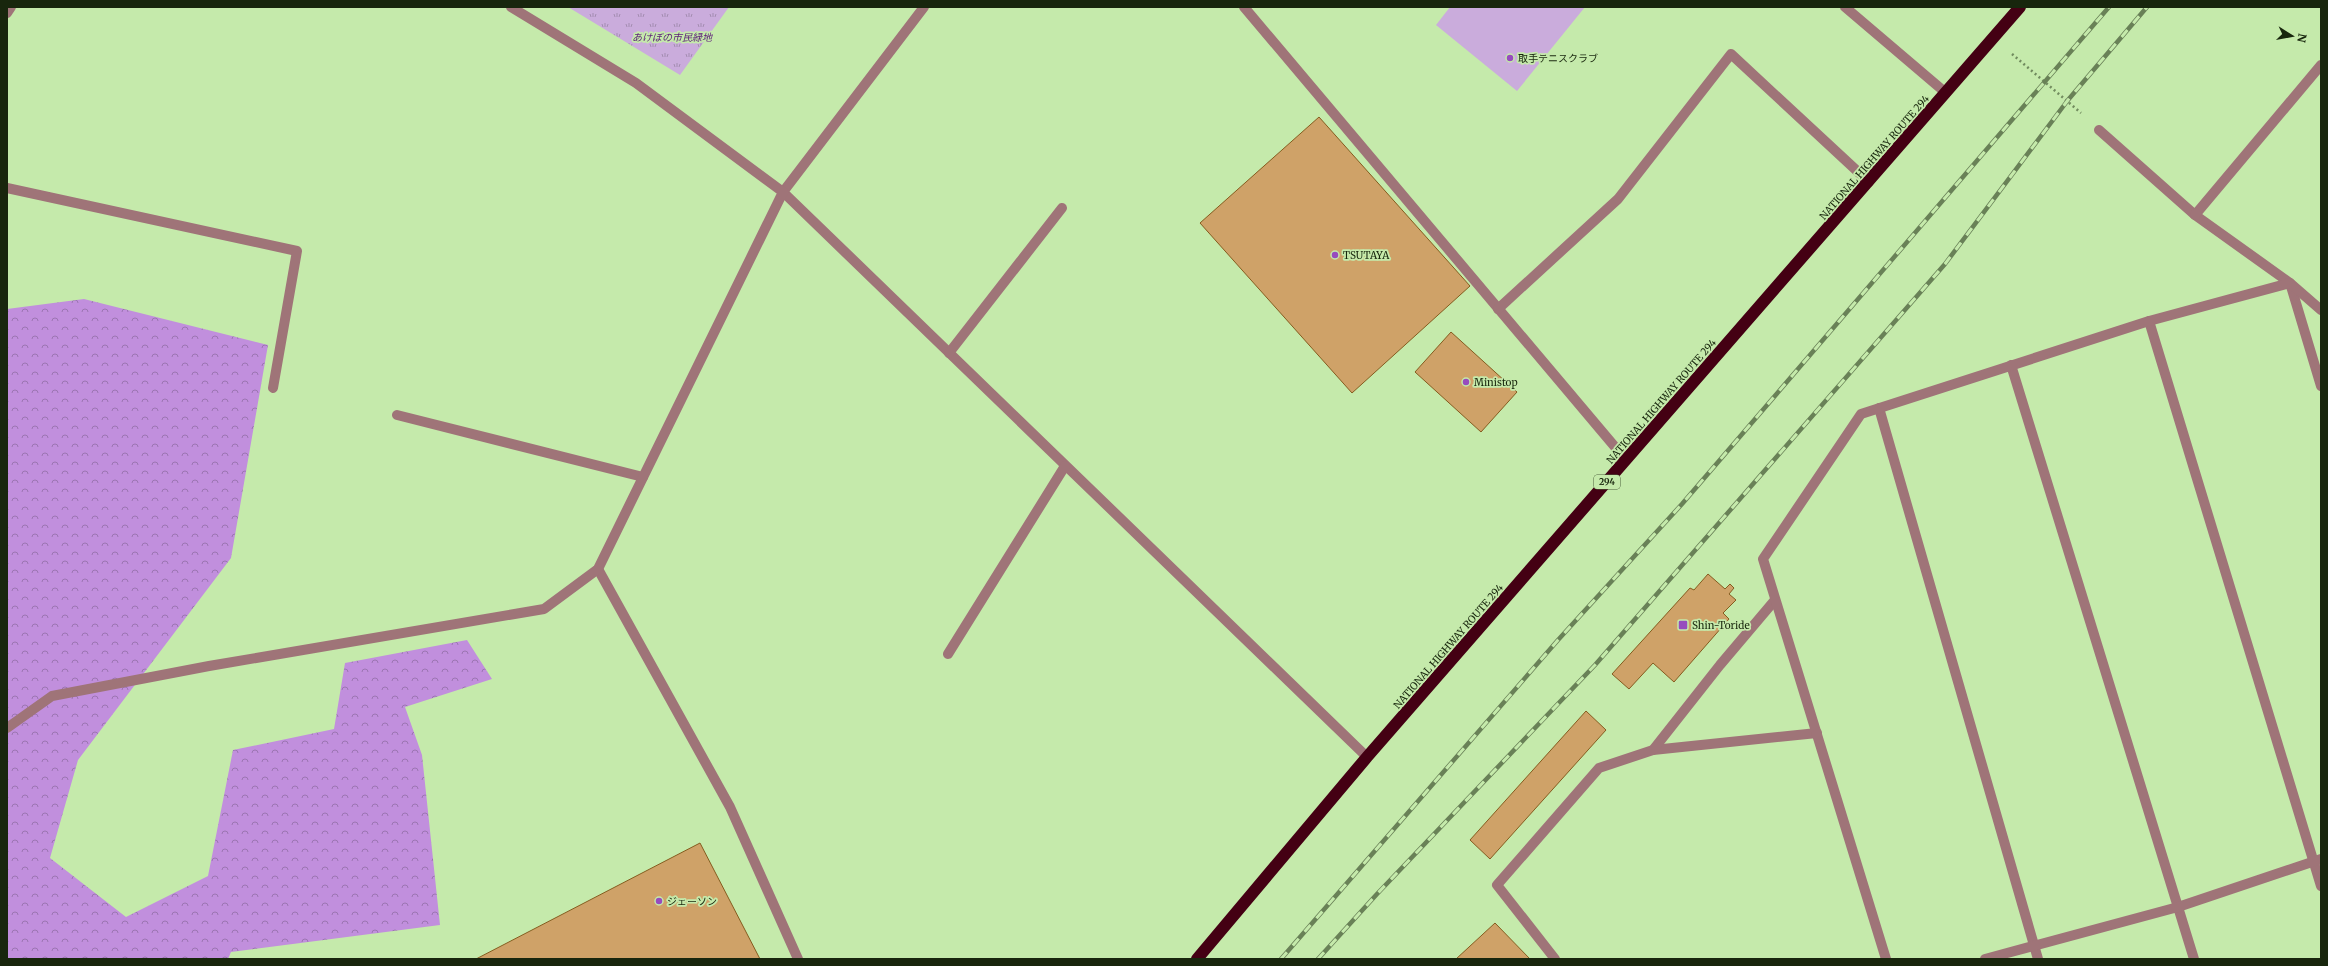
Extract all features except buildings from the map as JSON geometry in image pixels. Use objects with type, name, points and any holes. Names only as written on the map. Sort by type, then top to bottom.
[{"type":"highway","name":"NATIONAL HIGHWAY ROUTE 294","points":[[1197,959],[1368,757],[2020,7]]},
{"type":"street","points":[[7,13],[11,7]]},
{"type":"street","points":[[511,7],[636,83],[783,192],[949,354],[1368,757]]},
{"type":"street","points":[[7,728],[52,696],[210,666],[544,609],[598,569],[783,192],[924,7]]},
{"type":"street","points":[[1244,7],[1626,460]]},
{"type":"street","points":[[1846,7],[1946,93]]},
{"type":"street","points":[[1498,309],[1618,199],[1731,54],[1868,182]]},
{"type":"street","points":[[2195,214],[2321,64]]},
{"type":"street","points":[[2099,130],[2195,214],[2290,283],[2321,310]]},
{"type":"street","points":[[7,188],[297,251],[274,388]]},
{"type":"street","points":[[949,354],[1062,208]]},
{"type":"street","points":[[1886,959],[1763,559],[1861,414],[2149,321],[2290,283]]},
{"type":"street","points":[[2290,283],[2321,386]]},
{"type":"street","points":[[2149,321],[2317,860],[2321,886]]},
{"type":"street","points":[[2011,365],[2194,959]]},
{"type":"street","points":[[1879,408],[2038,959]]},
{"type":"street","points":[[397,415],[643,477]]},
{"type":"street","points":[[948,654],[1065,466]]},
{"type":"street","points":[[598,569],[730,807],[798,959]]},
{"type":"street","points":[[1654,750],[1720,665],[1775,600]]},
{"type":"street","points":[[1555,959],[1497,884],[1599,768],[1654,750],[1817,733]]},
{"type":"street","points":[[1985,959],[2033,944],[2178,907],[2317,860]]},
{"type":"path","points":[[1993,38],[2068,100],[2099,130]]},
{"type":"green space","name":"あけぼの市民緑地","points":[[568,7],[729,7],[680,75]]},
{"type":"green space","name":"取手テニスクラブ","points":[[1450,7],[1585,7],[1517,91],[1436,25]]},
{"type":"green space","points":[[84,299],[268,345],[231,558],[78,760],[50,858],[126,917],[208,876],[233,750],[334,729],[345,663],[467,640],[492,679],[405,707],[422,755],[440,925],[231,952],[228,959],[7,959],[7,309]]},
{"type":"railway","points":[[1281,959],[1558,640],[1682,504],[2109,7]]},
{"type":"railway","points":[[1318,959],[1377,894],[1595,665],[1945,264],[2068,100],[2147,7]]},
{"type":"place","name":"取手テニスクラブ","points":[[1510,58]]},
{"type":"place","name":"TSUTAYA","points":[[1335,255]]},
{"type":"place","name":"Ministop","points":[[1466,382]]},
{"type":"place","name":"Shin-Toride","points":[[1683,625]]},
{"type":"place","name":"ジェーソン","points":[[659,901]]}]
